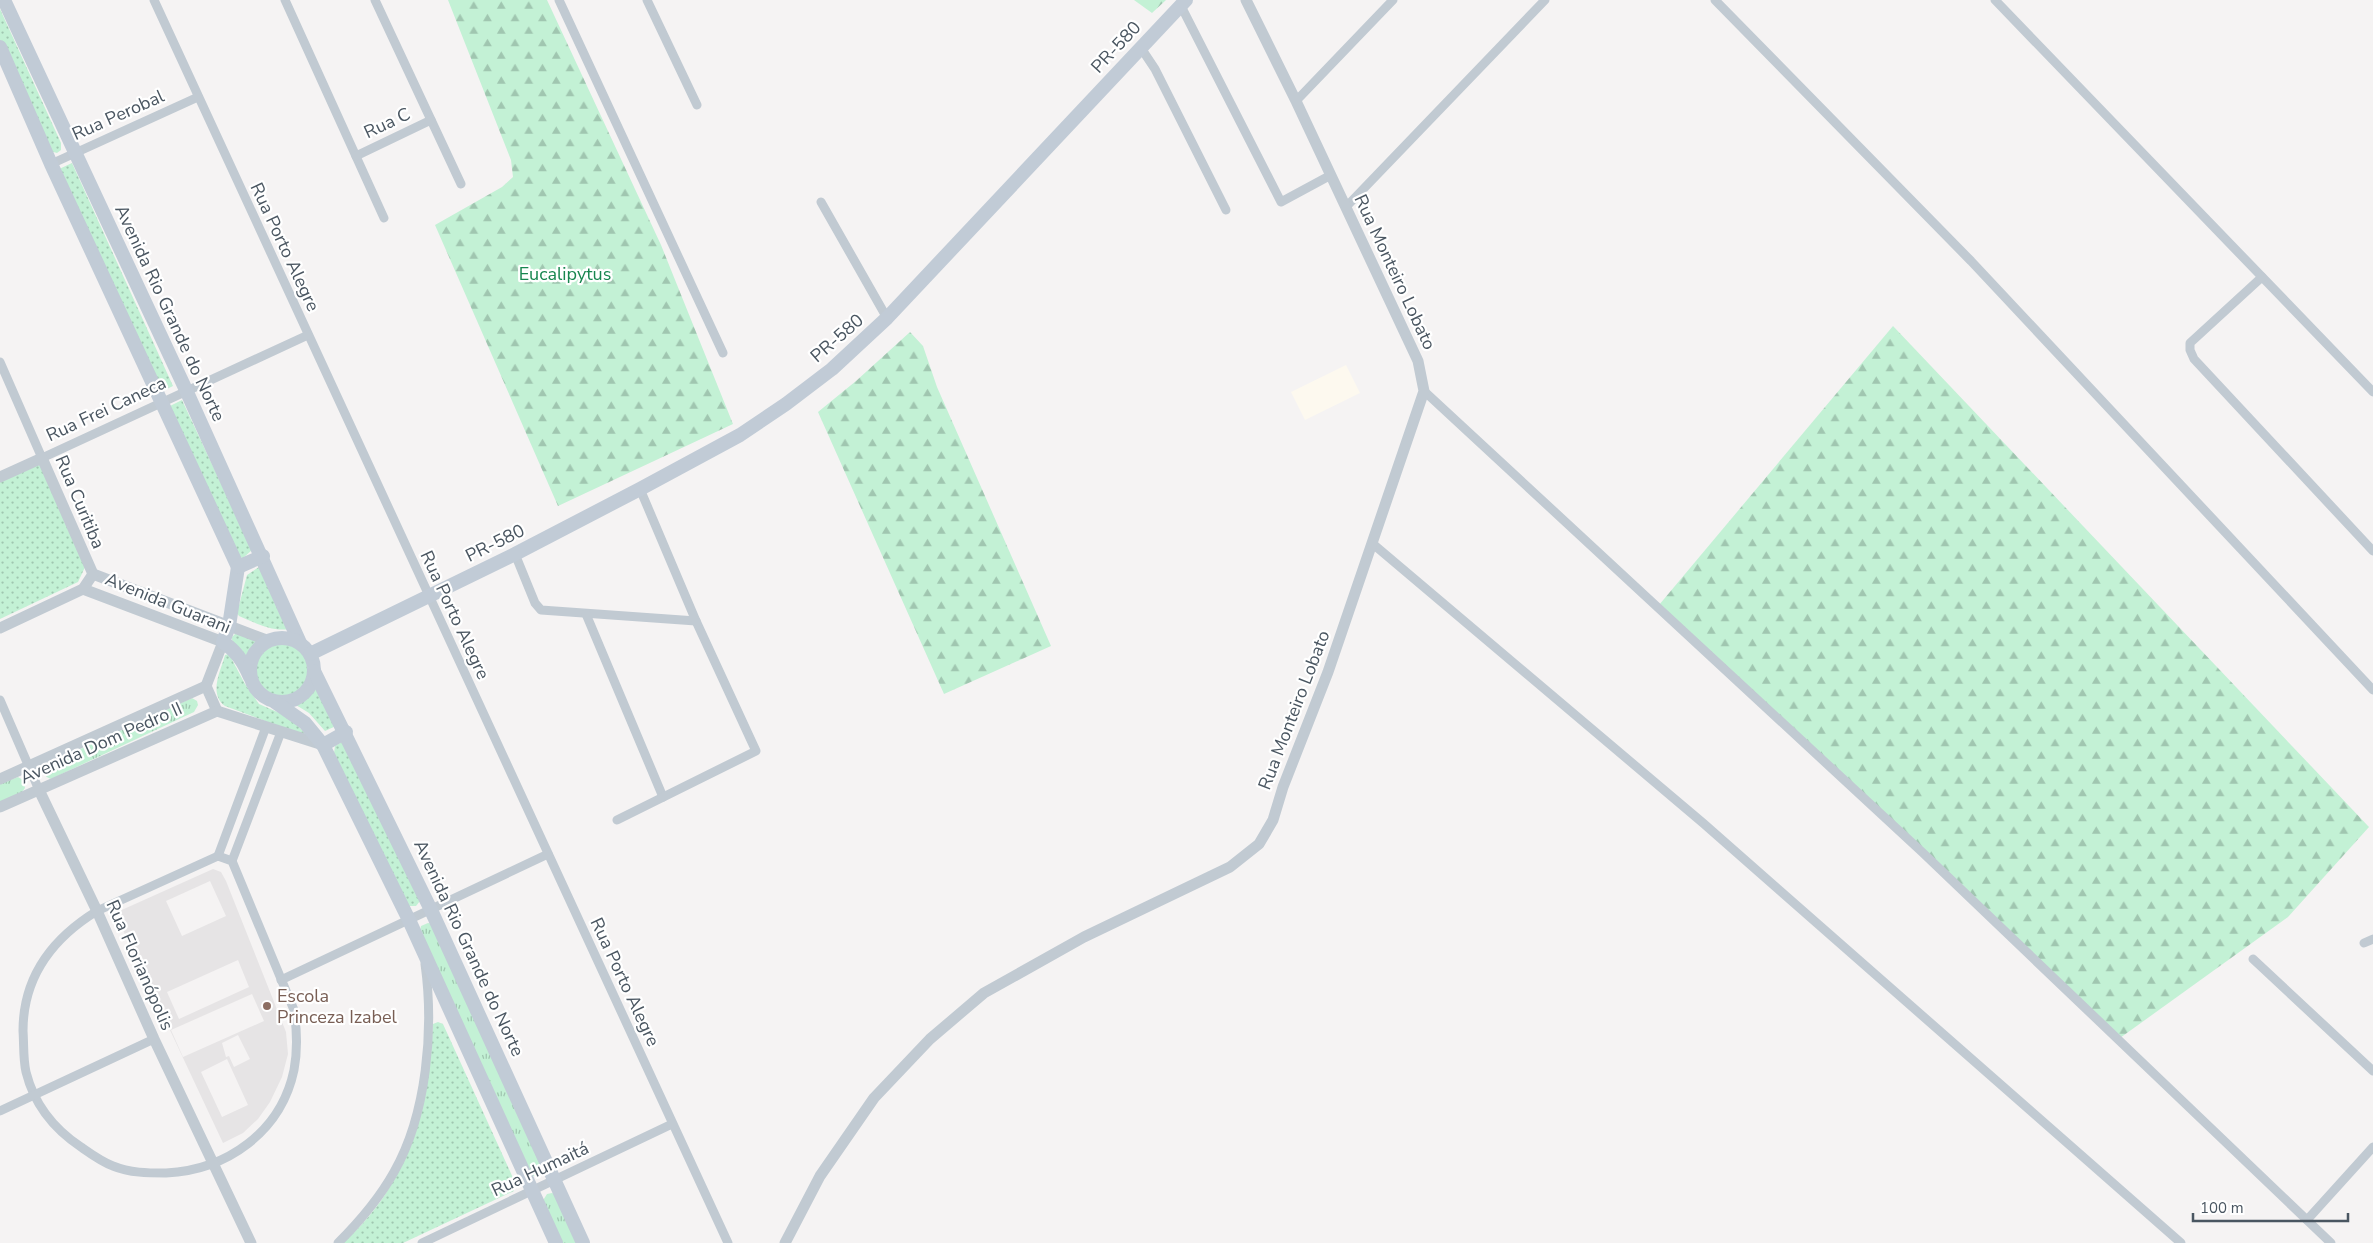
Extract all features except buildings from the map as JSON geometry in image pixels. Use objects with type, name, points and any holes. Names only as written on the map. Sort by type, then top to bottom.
[{"type":"main road","name":"Avenida Rio Grande do Norte","points":[[4,0],[186,390],[300,643]]},
{"type":"main road","name":"PR-580","points":[[310,654],[515,554],[640,489],[740,435],[786,404],[832,369],[887,318],[1183,3]]},
{"type":"main road","points":[[0,47],[51,164],[238,567],[229,626],[222,642]]},
{"type":"main road","points":[[238,567],[262,556]]},
{"type":"main road","points":[[275,702],[285,702],[302,696],[309,689],[314,671],[310,654],[300,643],[280,638],[270,641],[255,653],[250,670],[252,680],[260,694],[305,723],[323,745],[409,920],[556,1243]]},
{"type":"main road","name":"Avenida Guarani","points":[[222,642],[234,649],[244,662],[252,680]]},
{"type":"main road","name":"Avenida Rio Grande do Norte","points":[[314,671],[346,732],[431,910],[584,1243]]},
{"type":"main road","points":[[323,745],[346,732]]},
{"type":"street","name":"Rua Porto Alegre","points":[[154,0],[728,1243]]},
{"type":"street","points":[[285,0],[384,218]]},
{"type":"street","points":[[375,0],[461,184]]},
{"type":"street","points":[[559,0],[723,353]]},
{"type":"street","points":[[648,0],[697,105]]},
{"type":"street","name":"Rua Monteiro Lobato","points":[[784,1243],[820,1176],[874,1098],[930,1039],[977,999],[1022,971],[1084,938],[1230,868],[1259,844],[1273,820],[1283,787],[1328,672],[1424,391],[1418,360],[1332,175],[1246,0]]},
{"type":"street","points":[[1296,101],[1393,0]]},
{"type":"street","points":[[1346,207],[1545,0]]},
{"type":"street","points":[[1715,0],[1971,261],[2373,690]]},
{"type":"street","points":[[1996,0],[2373,392]]},
{"type":"street","points":[[1183,3],[1281,202],[1332,175]]},
{"type":"street","points":[[1141,48],[1151,62],[1226,210]]},
{"type":"street","name":"Rua Perobal","points":[[51,164],[198,97]]},
{"type":"street","name":"Rua C","points":[[356,156],[431,120]]},
{"type":"street","points":[[821,202],[887,318]]},
{"type":"street","points":[[2262,277],[2190,343],[2190,350],[2194,359],[2373,550]]},
{"type":"street","name":"Rua Frei Caneca","points":[[0,478],[308,335]]},
{"type":"street","name":"Rua Curitiba","points":[[0,362],[93,574]]},
{"type":"street","points":[[1424,391],[1922,852],[2331,1243]]},
{"type":"street","points":[[617,820],[756,751],[696,621],[640,489]]},
{"type":"street","points":[[1373,544],[1703,823],[2181,1243]]},
{"type":"street","points":[[515,554],[535,603],[541,610],[696,621]]},
{"type":"street","points":[[0,628],[83,589],[93,574]]},
{"type":"street","name":"Avenida Guarani","points":[[93,574],[270,641]]},
{"type":"street","name":"Avenida Guarani","points":[[83,589],[222,642]]},
{"type":"street","points":[[586,614],[664,797]]},
{"type":"street","points":[[222,642],[206,686],[217,710],[323,745]]},
{"type":"street","name":"Avenida Dom Pedro II","points":[[0,779],[206,686]]},
{"type":"street","name":"Rua Florianópolis","points":[[0,700],[39,790],[97,911],[154,1040],[251,1243]]},
{"type":"street","name":"Avenida Dom Pedro II","points":[[0,807],[217,710]]},
{"type":"street","points":[[218,856],[266,727]]},
{"type":"street","points":[[232,861],[218,856],[97,911],[83,920],[55,946],[36,973],[28,992],[24,1007],[24,1049],[26,1071],[34,1094],[58,1129],[92,1155],[113,1166],[137,1172],[158,1173],[199,1169],[214,1164],[243,1148],[266,1127],[279,1109],[294,1072],[298,1034],[294,1010],[232,861],[281,732]]},
{"type":"street","points":[[281,980],[548,854]]},
{"type":"street","points":[[2364,943],[2373,940]]},
{"type":"street","points":[[338,1243],[368,1212],[380,1196],[406,1146],[424,1076],[427,1048],[429,989],[424,954]]},
{"type":"street","points":[[2253,959],[2373,1072]]},
{"type":"street","points":[[0,1111],[154,1040]]},
{"type":"street","name":"Rua Humaitá","points":[[422,1243],[672,1124]]},
{"type":"street","points":[[2307,1220],[2373,1147]]},
{"type":"shaded area","points":[[1346,365],[1360,393],[1305,420],[1291,392]]},
{"type":"shaded area","name":"Escola Princeza Izabel","points":[[213,869],[221,872],[286,1032],[288,1054],[282,1077],[270,1102],[258,1119],[243,1133],[223,1143],[115,913]],"holes":[[[210,881],[226,916],[182,936],[166,901]],[[238,960],[249,987],[179,1019],[167,992]],[[252,994],[264,1021],[183,1057],[171,1030]],[[238,1035],[250,1059],[234,1067],[229,1056],[226,1057],[222,1043]],[[227,1059],[248,1105],[222,1117],[201,1072]]]},
{"type":"green space","name":"Eucalipytus","points":[[448,0],[547,0],[661,245],[733,424],[558,506],[435,225],[502,187],[513,177],[511,160]]},
{"type":"green space","points":[[1134,0],[1166,0],[1152,13]]},
{"type":"green space","points":[[0,9],[61,143],[61,150],[57,153],[50,151],[0,40]]},
{"type":"green space","points":[[72,163],[173,386],[163,391],[57,170]]},
{"type":"green space","points":[[1893,326],[2369,827],[2288,917],[2120,1038],[1659,605]]},
{"type":"green space","points":[[910,332],[923,346],[937,387],[1051,646],[944,694],[818,412],[856,381]]},
{"type":"green space","points":[[182,400],[252,550],[243,558],[238,557],[168,407]]},
{"type":"green space","points":[[41,463],[86,565],[78,582],[0,619],[0,482]]},
{"type":"green space","points":[[262,565],[290,629],[283,630],[264,626],[239,616],[237,613],[247,575]]},
{"type":"green space","points":[[237,632],[257,642],[245,658],[232,640],[232,637]]},
{"type":"green space","points":[[282,644],[293,646],[302,652],[308,661],[310,672],[308,683],[302,692],[293,698],[282,700],[271,698],[262,692],[256,683],[254,672],[256,661],[262,652],[271,646]]},
{"type":"green space","points":[[229,654],[245,684],[259,704],[291,718],[308,737],[225,706],[220,701],[217,695],[217,682],[225,655]]},
{"type":"green space","points":[[318,685],[336,726],[325,731],[309,713],[296,705],[311,695]]},
{"type":"green space","points":[[192,698],[197,701],[198,705],[194,712],[51,779],[44,774],[45,765]]},
{"type":"green space","points":[[342,742],[420,901],[416,906],[409,906],[405,903],[334,753],[335,746]]},
{"type":"green space","points":[[18,777],[23,780],[25,788],[22,792],[0,802],[0,784]]},
{"type":"green space","points":[[428,923],[433,924],[545,1169],[540,1176],[531,1176],[420,932],[421,926]]},
{"type":"green space","points":[[438,1022],[443,1024],[514,1180],[514,1191],[403,1243],[343,1243],[366,1220],[385,1195],[411,1143],[425,1086],[433,1024]]},
{"type":"green space","points":[[547,1194],[557,1195],[579,1243],[562,1243],[542,1202]]},
{"type":"place","name":"Escola Princeza Izabel","points":[[267,1006]]}]
